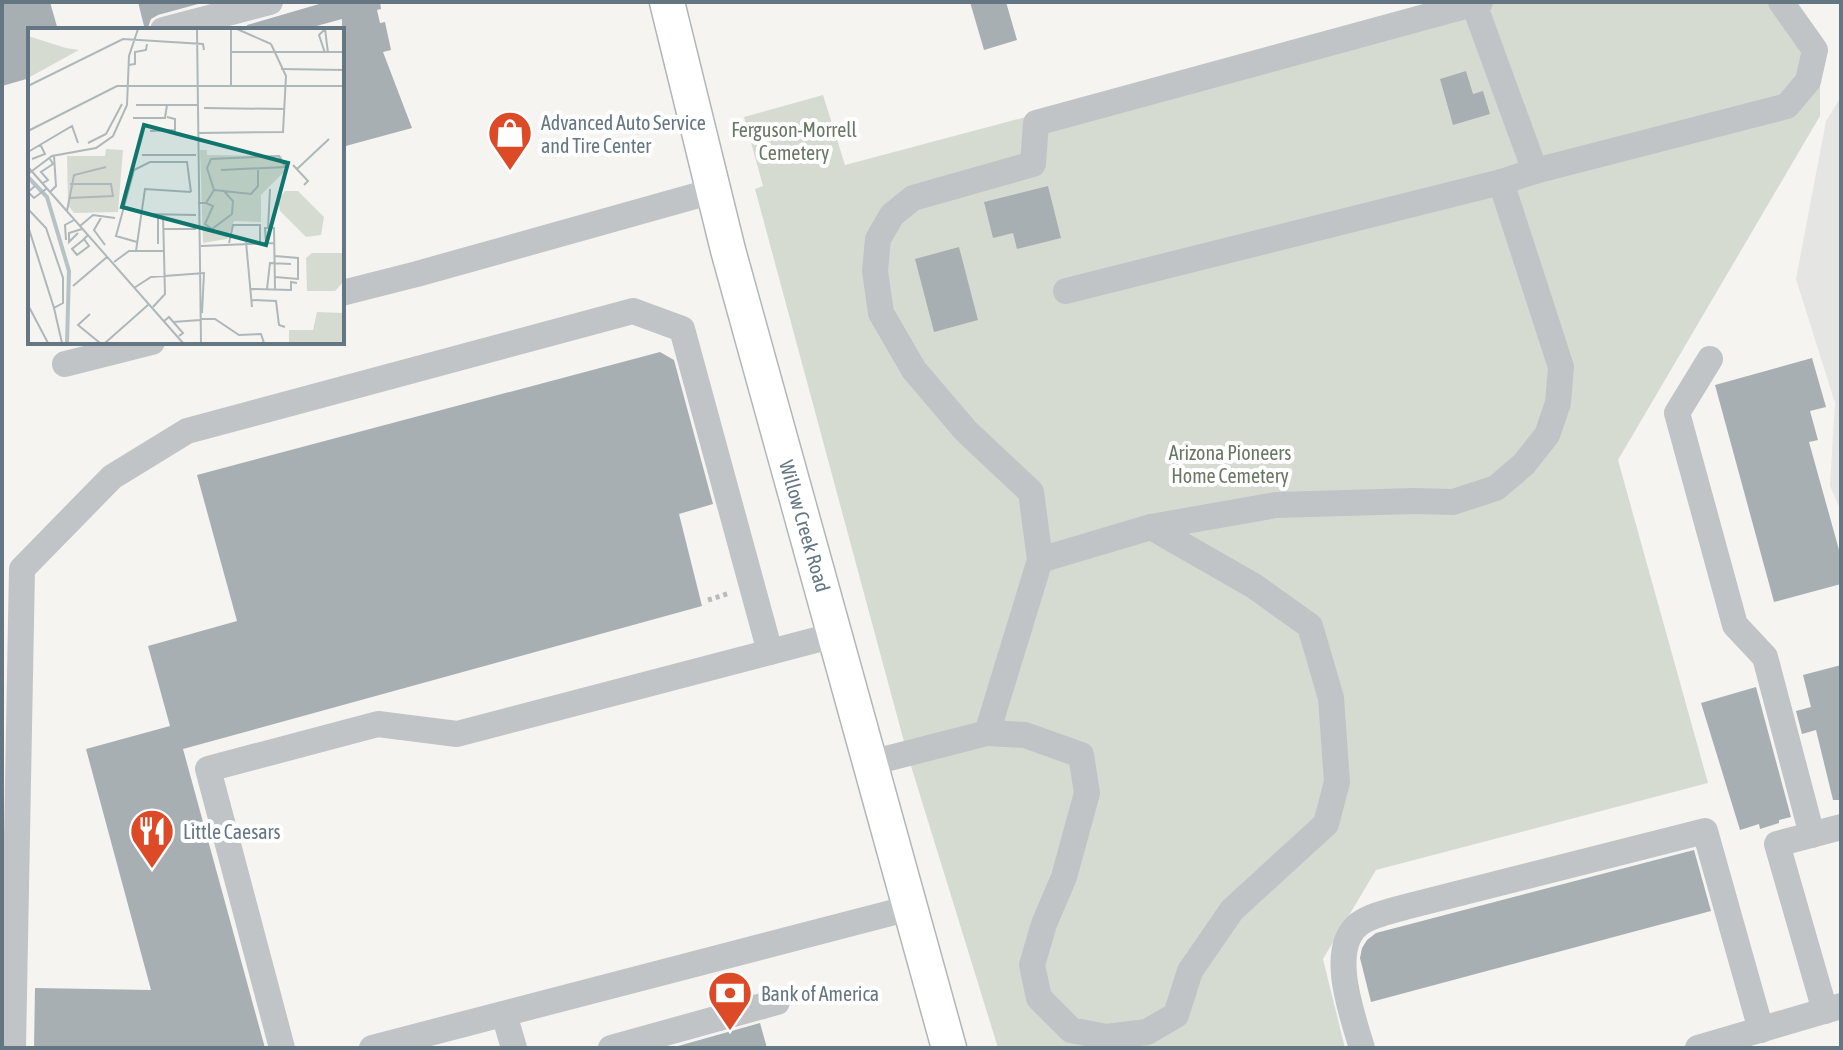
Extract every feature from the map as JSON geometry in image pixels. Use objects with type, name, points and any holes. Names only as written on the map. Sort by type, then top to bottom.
[{"type":"main road","name":"Willow Creek Road","points":[[667,2],[732,264],[949,1048]]},
{"type":"street","points":[[171,28],[270,2]]},
{"type":"street","points":[[1066,291],[1501,182],[1787,106],[1808,81],[1815,50],[1781,2]]},
{"type":"street","points":[[987,733],[1040,560],[1031,492],[966,431],[914,370],[881,313],[875,271],[878,239],[892,215],[913,198],[1033,164],[1036,123],[1477,3],[1535,171]]},
{"type":"street","points":[[1040,560],[1151,527],[1276,505],[1453,502],[1496,488],[1524,464],[1547,435],[1558,403],[1561,367],[1501,182]]},
{"type":"street","points":[[344,292],[713,191]]},
{"type":"street","points":[[13,1048],[22,569],[112,477],[187,431],[633,311],[682,329],[770,652]]},
{"type":"street","points":[[65,364],[144,344]]},
{"type":"street","points":[[1710,359],[1677,413],[1735,625],[1765,657],[1812,835]]},
{"type":"street","points":[[870,763],[987,733],[1025,735],[1081,755],[1087,793],[1064,877],[1044,924],[1032,965],[1039,998],[1071,1030],[1106,1037],[1147,1032],[1176,1015],[1190,971],[1232,910],[1326,824],[1337,782],[1331,698],[1310,626],[1254,586],[1151,527]]},
{"type":"street","points":[[282,1048],[208,769],[378,724],[457,734],[835,635]]},
{"type":"street","points":[[1698,1048],[1833,1008],[1777,844],[1841,827]]},
{"type":"street","points":[[1362,1048],[1343,970],[1346,943],[1358,925],[1405,907],[1705,831],[1761,1030]]},
{"type":"street","points":[[372,1048],[453,1038],[504,1014],[910,908]]},
{"type":"street","points":[[611,1048],[777,1002]]},
{"type":"street","points":[[504,1014],[514,1048]]},
{"type":"shaded area","points":[[1841,97],[1841,511],[1830,486],[1835,403],[1796,279],[1826,121]]},
{"type":"green space","name":"Arizona Pioneers Home Cemetery","points":[[1437,2],[1795,2],[1820,35],[1820,116],[1618,460],[1708,783],[1376,870],[1323,959],[1345,1048],[998,1048],[907,753],[755,189],[763,186],[744,117],[823,95],[845,165]]},
{"type":"building","points":[[2,2],[50,2],[57,28],[28,28],[28,79],[2,86]]},
{"type":"building","points":[[138,2],[198,2],[158,15],[144,28]]},
{"type":"building","points":[[326,2],[380,2],[381,9],[377,10],[380,23],[385,22],[391,50],[383,52],[412,128],[344,146],[342,19],[309,28],[248,28],[247,25]]},
{"type":"building","points":[[970,2],[1006,2],[1017,40],[984,50]]},
{"type":"building","points":[[1466,71],[1473,94],[1483,91],[1490,114],[1453,125],[1440,79]]},
{"type":"building","points":[[1048,186],[1061,238],[1017,249],[1013,233],[993,238],[984,202]]},
{"type":"building","points":[[959,247],[978,320],[934,332],[915,259]]},
{"type":"building","points":[[660,352],[674,360],[713,504],[679,514],[702,606],[183,749],[265,1048],[34,1048],[35,988],[151,990],[86,749],[170,726],[148,646],[237,621],[197,475]]},
{"type":"building","points":[[1812,358],[1826,407],[1810,411],[1818,440],[1809,442],[1841,557],[1841,584],[1774,602],[1715,385]]},
{"type":"building","points":[[1841,665],[1841,800],[1833,800],[1816,730],[1802,734],[1796,711],[1811,707],[1803,675]]},
{"type":"building","points":[[1756,687],[1791,817],[1760,829],[1759,824],[1740,830],[1701,703]]},
{"type":"building","points":[[1694,850],[1711,911],[1371,1002],[1360,958],[1367,940],[1376,933]]},
{"type":"building","points":[[760,1023],[767,1048],[671,1048]]},
{"type":"place","name":"Advanced Auto Service and Tire Center","points":[[510,172]]},
{"type":"place","name":"Little Caesars","points":[[152,870]]},
{"type":"place","name":"Bank of America","points":[[730,1032]]},
{"type":"park label","name":"Ferguson-Morrell Cemetery","points":[[794,140]]}]
